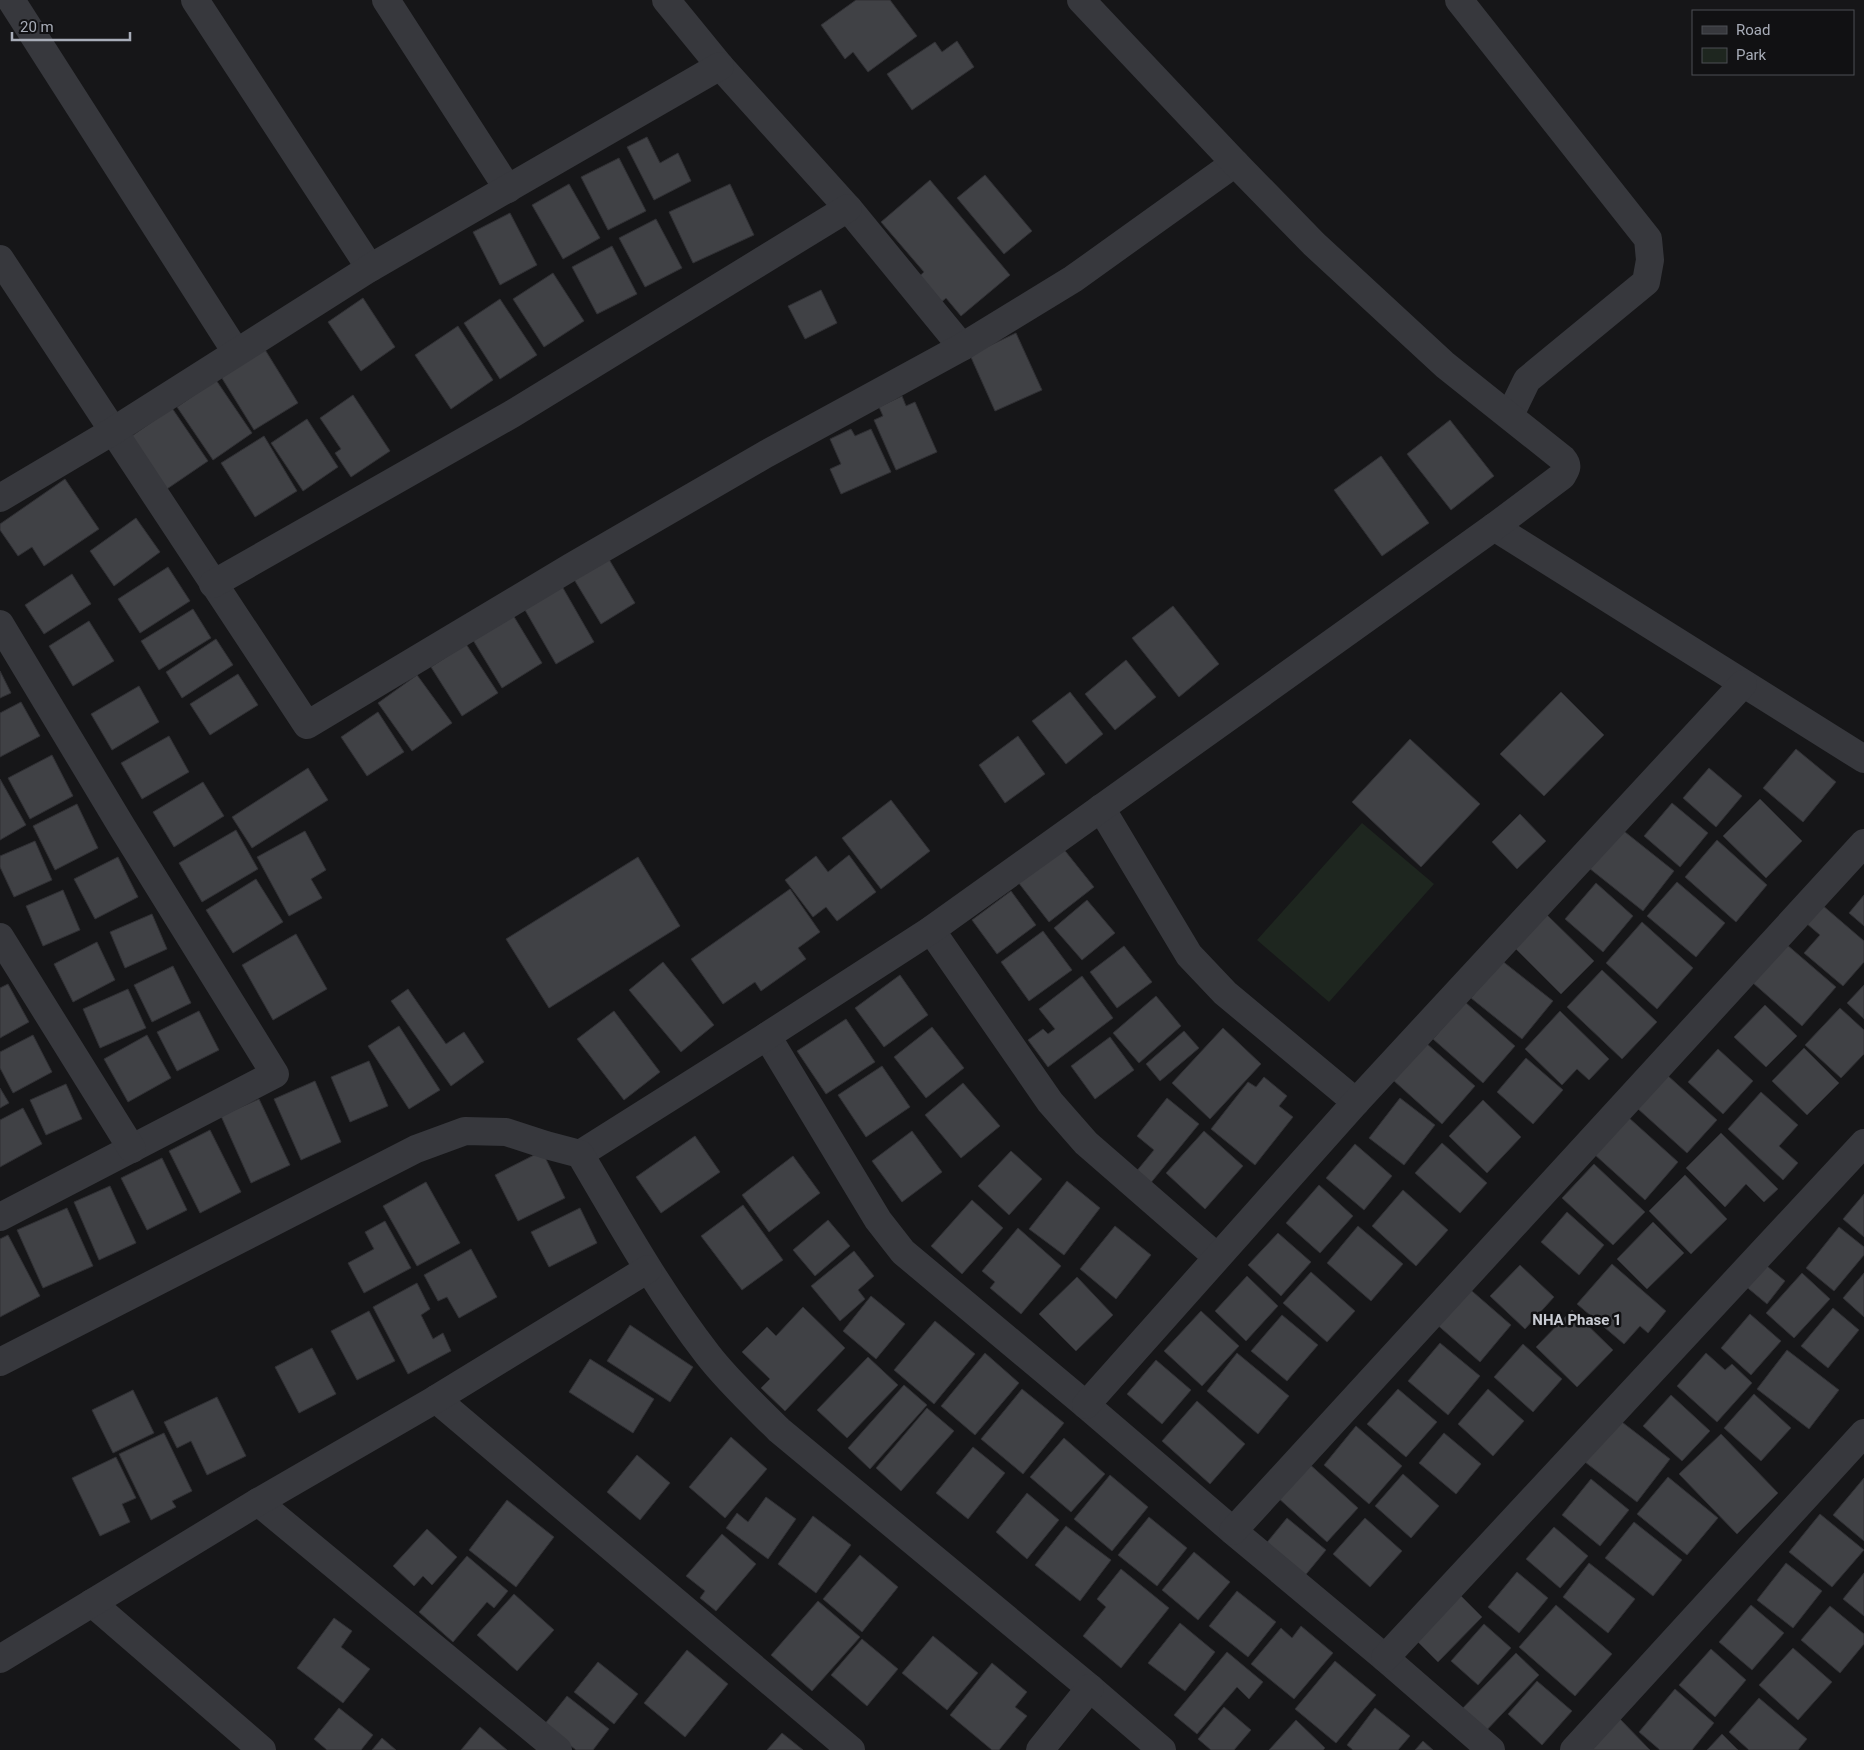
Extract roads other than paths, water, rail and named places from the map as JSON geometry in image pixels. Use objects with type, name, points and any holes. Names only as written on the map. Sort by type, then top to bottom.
[{"type":"street","points":[[11,0],[236,352]]},
{"type":"street","points":[[195,0],[370,268]]},
{"type":"street","points":[[386,0],[508,188]]},
{"type":"street","points":[[666,0],[720,66],[848,208],[962,347]]},
{"type":"street","points":[[580,1154],[931,930],[1494,527],[1562,476],[1567,469],[1567,463],[1563,459],[1445,365],[1314,244],[1081,0]]},
{"type":"street","points":[[1459,0],[1648,239],[1650,260],[1646,282],[1527,380],[1510,415]]},
{"type":"street","points":[[0,498],[113,431],[370,268],[720,66]]},
{"type":"street","points":[[0,259],[307,725],[758,459],[962,347],[1073,278],[1235,163]]},
{"type":"street","points":[[214,584],[512,414],[848,208]]},
{"type":"street","points":[[1494,527],[1864,759]]},
{"type":"street","points":[[0,624],[274,1074],[0,1218]]},
{"type":"street","points":[[1086,1405],[1356,1102],[1744,684]]},
{"type":"street","points":[[1100,808],[1189,955],[1225,994],[1356,1102]]},
{"type":"street","points":[[1233,1532],[1864,844]]},
{"type":"street","points":[[931,930],[1056,1109],[1086,1143],[1217,1257]]},
{"type":"street","points":[[0,937],[132,1148]]},
{"type":"street","points":[[767,1036],[878,1220],[903,1252],[1086,1405],[1233,1532],[1386,1658],[1491,1750]]},
{"type":"street","points":[[0,1362],[416,1149],[465,1131],[506,1132],[580,1154],[648,1269],[709,1356],[743,1394],[779,1430],[1162,1750]]},
{"type":"street","points":[[1386,1658],[1864,1143]]},
{"type":"street","points":[[0,1659],[258,1502],[436,1399],[648,1269]]},
{"type":"street","points":[[436,1399],[851,1750]]},
{"type":"street","points":[[1574,1750],[1864,1433]]},
{"type":"street","points":[[258,1502],[558,1750]]},
{"type":"street","points":[[92,1603],[262,1750]]},
{"type":"street","points":[[1040,1750],[1090,1688]]},
{"type":"district","name":"NHA Phase 1","points":[[1577,1320]]}]
